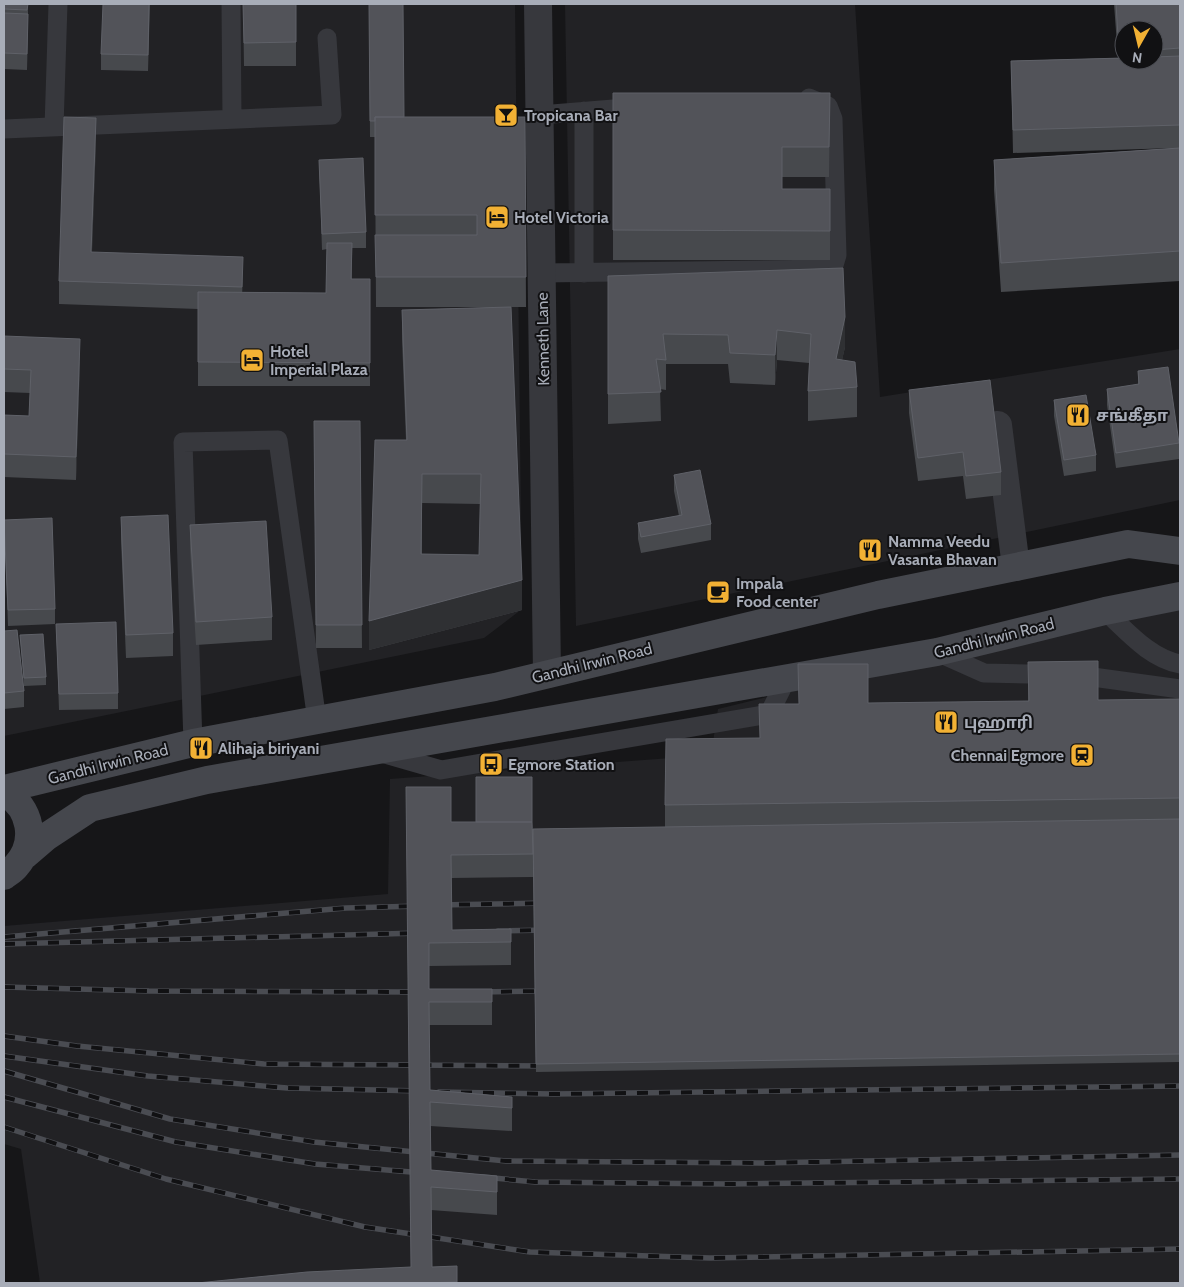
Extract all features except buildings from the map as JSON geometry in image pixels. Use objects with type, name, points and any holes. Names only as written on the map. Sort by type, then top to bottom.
[{"type":"main road","name":"Gandhi Irwin Road","points":[[4,791],[193,743],[495,687],[878,594],[1128,544],[1180,551]]},
{"type":"main road","name":"Gandhi Irwin Road","points":[[4,876],[16,868],[25,855],[46,837],[90,808],[207,780],[786,680],[937,652],[1105,610],[1180,596]]},
{"type":"main road","points":[[4,791],[23,809],[29,824],[29,840],[25,855]]},
{"type":"street","name":"Kenneth Lane","points":[[538,4],[547,674]]},
{"type":"street","points":[[998,425],[1016,567]]},
{"type":"lane","points":[[54,127],[58,4]]},
{"type":"lane","points":[[231,4],[232,119]]},
{"type":"lane","points":[[4,129],[332,115],[327,38]]},
{"type":"lane","points":[[542,273],[827,270],[834,265],[837,256],[833,119],[828,106],[814,99],[795,94]]},
{"type":"lane","points":[[540,115],[652,106]]},
{"type":"lane","points":[[584,111],[584,273]]},
{"type":"lane","points":[[193,743],[183,442],[278,440],[317,721]]},
{"type":"lane","points":[[1105,610],[1150,653],[1178,664]]},
{"type":"lane","points":[[937,652],[984,673],[1078,676],[1180,689]]},
{"type":"shaded area","points":[[4,4],[515,4],[522,609],[484,638],[4,736]]},
{"type":"shaded area","points":[[565,4],[855,4],[880,397],[1180,349],[1180,500],[576,626]]},
{"type":"shaded area","name":"Chennai Egmore","points":[[1180,597],[1180,1283],[40,1283],[21,1149],[4,1144],[4,926],[388,894],[390,779],[711,755],[718,709]]},
{"type":"railway","points":[[437,905],[547,903]]},
{"type":"railway","points":[[4,937],[346,908],[420,906]]},
{"type":"railway","points":[[498,931],[548,930]]},
{"type":"railway","points":[[4,944],[420,933]]},
{"type":"railway","points":[[4,987],[149,991],[421,992]]},
{"type":"railway","points":[[479,992],[549,991]]},
{"type":"railway","points":[[4,1036],[77,1046],[264,1064],[550,1066]]},
{"type":"railway","points":[[4,1056],[148,1076],[287,1088],[422,1091]]},
{"type":"railway","points":[[4,1071],[170,1119],[314,1142],[506,1161],[762,1163],[1180,1155]]},
{"type":"railway","points":[[439,1092],[554,1094],[1180,1086]]},
{"type":"railway","points":[[4,1097],[176,1142],[315,1164],[423,1173]]},
{"type":"railway","points":[[4,1127],[166,1179],[365,1227],[530,1252],[710,1258],[1180,1249]]},
{"type":"railway","points":[[483,1177],[535,1182],[728,1184],[1180,1179]]},
{"type":"place","name":"Tropicana Bar","points":[[506,115]]},
{"type":"place","name":"Hotel Victoria","points":[[497,217]]},
{"type":"place","name":"Hotel Imperial Plaza","points":[[252,360]]},
{"type":"place","name":"சங்கீதா","points":[[1078,415]]},
{"type":"place","name":"Namma Veedu Vasanta Bhavan","points":[[870,550]]},
{"type":"place","name":"Impala Food center","points":[[718,592]]},
{"type":"place","name":"புஹாரி","points":[[946,722]]},
{"type":"place","name":"Alihaja biriyani","points":[[201,748]]},
{"type":"place","name":"Chennai Egmore","points":[[1082,755]]},
{"type":"place","name":"Egmore Station","points":[[491,764]]}]
